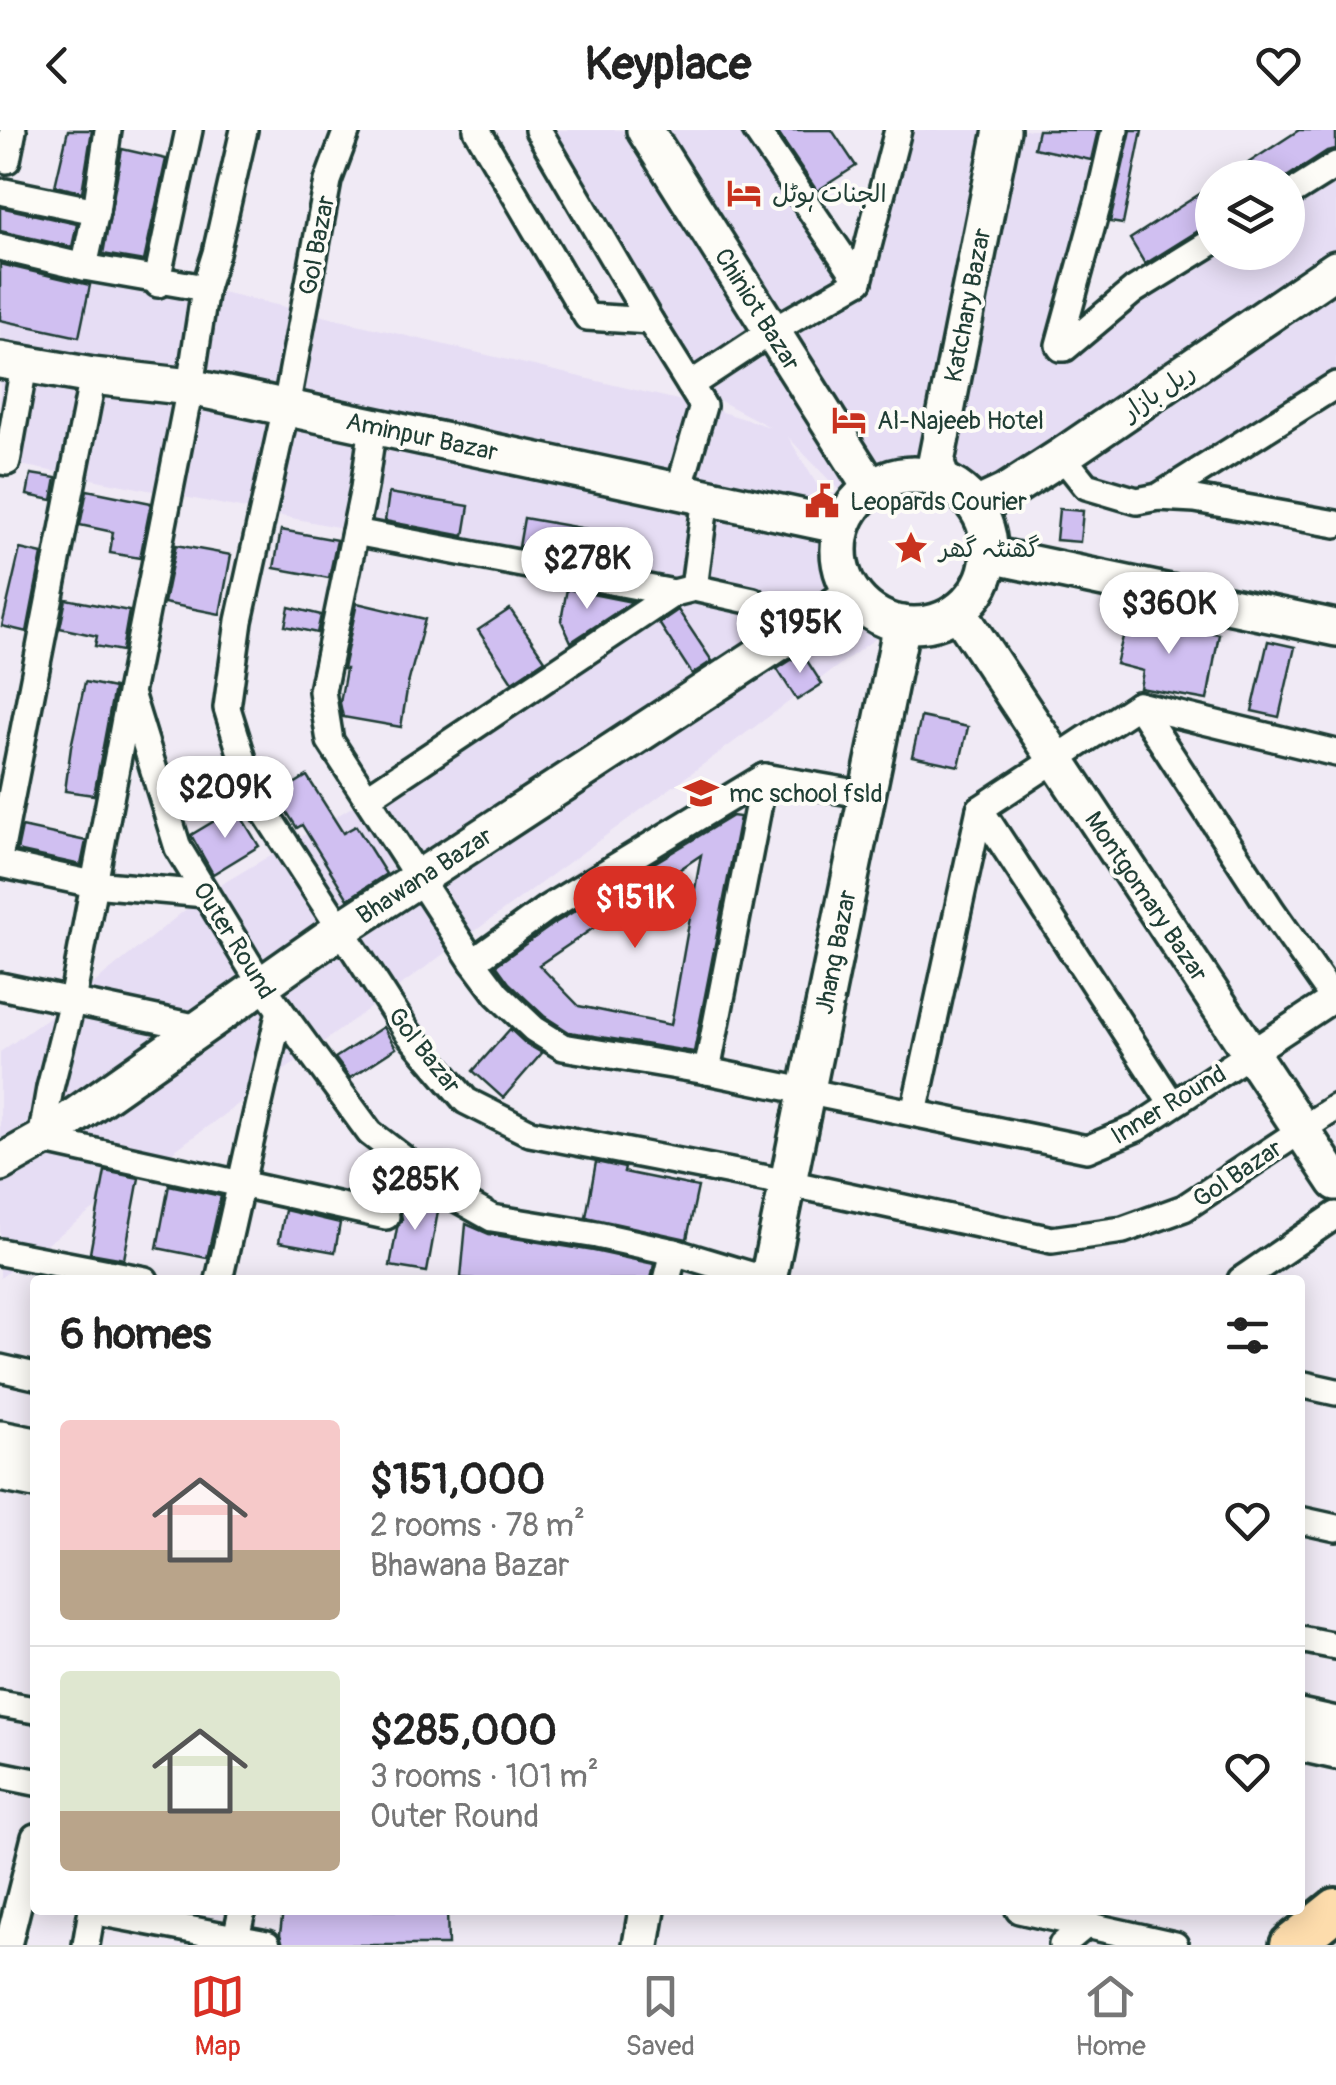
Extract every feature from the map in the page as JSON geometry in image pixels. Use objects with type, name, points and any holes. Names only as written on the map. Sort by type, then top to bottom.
[{"type":"street","points":[[6,160],[12,130]]},
{"type":"street","points":[[84,267],[108,130]]},
{"type":"street","points":[[157,282],[189,130]]},
{"type":"street","name":"Outer Round","points":[[244,130],[205,288],[190,388],[130,693],[178,848],[270,997],[370,1133],[451,1195],[492,1218],[597,1234],[751,1275]]},
{"type":"street","name":"Gol Bazar","points":[[347,130],[328,181],[240,621],[227,708],[254,794],[408,1033],[466,1102],[530,1133],[1052,1240],[1123,1230],[1184,1208],[1336,1107]]},
{"type":"street","points":[[477,130],[586,317],[650,321]]},
{"type":"street","points":[[538,130],[703,406],[684,590]]},
{"type":"street","name":"Chiniot Bazar","points":[[645,130],[871,488]]},
{"type":"street","points":[[756,130],[859,281]]},
{"type":"street","points":[[690,385],[772,331],[859,281],[898,130]]},
{"type":"street","name":"Katchary Bazar","points":[[941,480],[936,462],[1002,130]]},
{"type":"street","points":[[1115,130],[1061,348],[1134,290],[1195,252]]},
{"type":"street","points":[[1305,184],[1336,165]]},
{"type":"street","points":[[5,192],[96,211]]},
{"type":"street","points":[[0,246],[157,282],[205,288]]},
{"type":"street","name":"ریل بازار","points":[[976,506],[1062,456],[1336,269]]},
{"type":"street","points":[[0,462],[6,462],[12,363]]},
{"type":"street","name":"Aminpur Bazar","points":[[12,363],[286,406],[842,526]]},
{"type":"street","points":[[0,853],[93,376]]},
{"type":"street","points":[[1158,497],[1336,385]]},
{"type":"street","name":"Inner Round","points":[[372,426],[322,691],[330,741],[496,994],[534,1030],[562,1047],[706,1070],[1087,1149],[1137,1128],[1335,998]]},
{"type":"street","points":[[1062,456],[1086,486],[1136,501],[1158,497],[1194,500],[1336,524]]},
{"type":"street","points":[[917,474],[960,490],[976,506],[985,524],[990,555],[982,581],[958,611],[940,620],[902,624],[866,608],[852,594],[842,572],[838,549],[842,526],[854,505],[871,488],[893,478],[917,474]]},
{"type":"street","points":[[355,532],[753,602],[781,640]]},
{"type":"street","points":[[990,555],[1336,628]]},
{"type":"street","points":[[367,798],[684,590]]},
{"type":"street","name":"Bhawana Bazar","points":[[0,1163],[41,1140],[199,1028],[270,997],[341,929],[852,594]]},
{"type":"street","name":"Montgomary Bazar","points":[[958,611],[1336,1182]]},
{"type":"street","name":"Jhang Bazar","points":[[769,1275],[902,624]]},
{"type":"street","points":[[130,693],[72,1002],[41,1140],[386,1216]]},
{"type":"street","points":[[1138,705],[1272,911],[1335,998]]},
{"type":"street","points":[[914,1114],[980,810],[1138,705],[1336,753]]},
{"type":"street","points":[[706,1070],[764,777]]},
{"type":"street","points":[[473,962],[546,909],[764,777],[867,795]]},
{"type":"street","points":[[980,810],[1172,1104]]},
{"type":"street","points":[[0,864],[93,884],[205,894]]},
{"type":"street","points":[[0,986],[199,1028]]},
{"type":"street","points":[[220,1275],[240,1184],[270,997]]},
{"type":"street","points":[[1248,1275],[1336,1215]]},
{"type":"street","points":[[0,1252],[120,1275]]},
{"type":"street","points":[[668,1275],[674,1252]]},
{"type":"street","points":[[0,1368],[30,1375]]},
{"type":"street","points":[[1305,1385],[1336,1392]]},
{"type":"street","points":[[0,1439],[30,1445]]},
{"type":"street","points":[[0,1473],[30,1479]]},
{"type":"street","points":[[1305,1521],[1336,1528]]},
{"type":"street","points":[[1305,1640],[1336,1646]]},
{"type":"street","points":[[0,1704],[30,1709]]},
{"type":"street","points":[[1305,1718],[1336,1725]]},
{"type":"street","points":[[1305,1744],[1336,1750]]},
{"type":"street","points":[[0,1775],[30,1781]]},
{"type":"street","points":[[8,1945],[30,1856]]},
{"type":"street","points":[[86,1945],[91,1915]]},
{"type":"street","points":[[118,1915],[268,1944]]},
{"type":"street","points":[[236,1938],[241,1915]]},
{"type":"street","points":[[641,1945],[646,1915]]},
{"type":"street","points":[[1042,1915],[1175,1945]]},
{"type":"street","points":[[1062,1945],[1086,1925]]},
{"type":"shaded area","points":[[538,130],[761,130],[855,273],[896,130],[1112,130],[1059,343],[1195,262],[1195,270],[1305,270],[1305,186],[1336,166],[1336,380],[1158,495],[1089,484],[1063,454],[977,502],[957,484],[893,477],[853,505],[788,437],[842,526],[838,549],[845,595],[772,601],[854,602],[883,618],[883,633],[0,1278],[0,1052],[72,1001],[205,894],[367,798],[674,593],[0,461],[0,242],[703,406],[770,427],[690,385]]},
{"type":"building","points":[[68,130],[92,130],[82,192],[55,186]]},
{"type":"building","points":[[776,130],[832,130],[856,166],[817,191]]},
{"type":"building","points":[[1038,130],[1098,130],[1091,160],[1034,148]]},
{"type":"building","points":[[1131,130],[1142,130],[1123,224],[1110,222]]},
{"type":"building","points":[[1299,130],[1336,130],[1336,149],[1305,165],[1305,160],[1253,160]]},
{"type":"building","points":[[122,149],[166,159],[144,261],[103,254]]},
{"type":"building","points":[[1195,197],[1195,233],[1145,264],[1130,239]]},
{"type":"building","points":[[0,207],[77,224],[72,247],[0,231]]},
{"type":"building","points":[[0,264],[90,285],[79,337],[0,320]]},
{"type":"building","points":[[31,474],[56,478],[52,500],[27,495]]},
{"type":"building","points":[[87,490],[151,503],[140,558],[110,553],[113,532],[80,525]]},
{"type":"building","points":[[389,493],[469,506],[464,536],[385,521]]},
{"type":"building","points":[[1059,509],[1083,511],[1080,542],[1056,540]]},
{"type":"building","points":[[524,518],[638,538],[632,568],[519,547]]},
{"type":"building","points":[[281,530],[337,540],[329,578],[274,568]]},
{"type":"building","points":[[176,545],[231,555],[220,614],[164,603]]},
{"type":"building","points":[[20,549],[42,554],[27,632],[2,626]]},
{"type":"building","points":[[567,589],[632,602],[571,642],[561,620]]},
{"type":"building","points":[[66,599],[129,611],[122,651],[95,646],[97,636],[60,628]]},
{"type":"building","points":[[357,603],[425,619],[401,727],[343,717],[343,669]]},
{"type":"building","points":[[289,607],[321,615],[317,633],[285,626]]},
{"type":"building","points":[[510,609],[545,660],[512,682],[478,630]]},
{"type":"building","points":[[678,610],[712,661],[692,674],[659,623]]},
{"type":"building","points":[[1129,614],[1219,634],[1207,700],[1140,688],[1143,671],[1116,664]]},
{"type":"building","points":[[1268,641],[1295,647],[1279,717],[1252,711]]},
{"type":"building","points":[[802,653],[822,684],[797,700],[777,669]]},
{"type":"building","points":[[85,682],[114,688],[94,795],[65,791]]},
{"type":"building","points":[[921,717],[968,727],[959,766],[912,756]]},
{"type":"building","points":[[307,776],[343,833],[356,826],[386,874],[348,899],[302,825],[297,828],[276,795]]},
{"type":"building","points":[[236,808],[259,846],[213,874],[191,835]]},
{"type":"building","points":[[732,816],[740,817],[694,1052],[569,1032],[544,1016],[496,965],[555,923]],"holes":[[[701,855],[671,1025],[579,1006],[539,965]]]},
{"type":"building","points":[[22,827],[86,841],[81,865],[17,851]]},
{"type":"building","points":[[383,1027],[396,1048],[350,1078],[335,1058]]},
{"type":"building","points":[[510,1029],[542,1053],[503,1098],[473,1071]]},
{"type":"building","points":[[596,1162],[625,1168],[624,1172],[698,1187],[687,1239],[586,1217]]},
{"type":"building","points":[[105,1171],[139,1178],[124,1259],[90,1253]]},
{"type":"building","points":[[169,1185],[221,1196],[207,1258],[157,1248]]},
{"type":"building","points":[[403,1191],[424,1195],[439,1206],[427,1272],[390,1266],[402,1219]]},
{"type":"building","points":[[285,1210],[340,1223],[335,1252],[279,1242]]},
{"type":"building","points":[[466,1224],[489,1234],[654,1264],[652,1275],[461,1275]]},
{"type":"building","points":[[282,1915],[447,1915],[448,1945],[283,1945]]},
{"type":"place","name":"الجنات ہوٹل","points":[[744,193]]},
{"type":"place","name":"Al-Najeeb Hotel","points":[[849,420]]},
{"type":"place","name":"Leopards Courier","points":[[822,501]]},
{"type":"place","name":"گھنٹہ گھر","points":[[911,548]]},
{"type":"place","name":"mc school fsld","points":[[701,793]]}]
